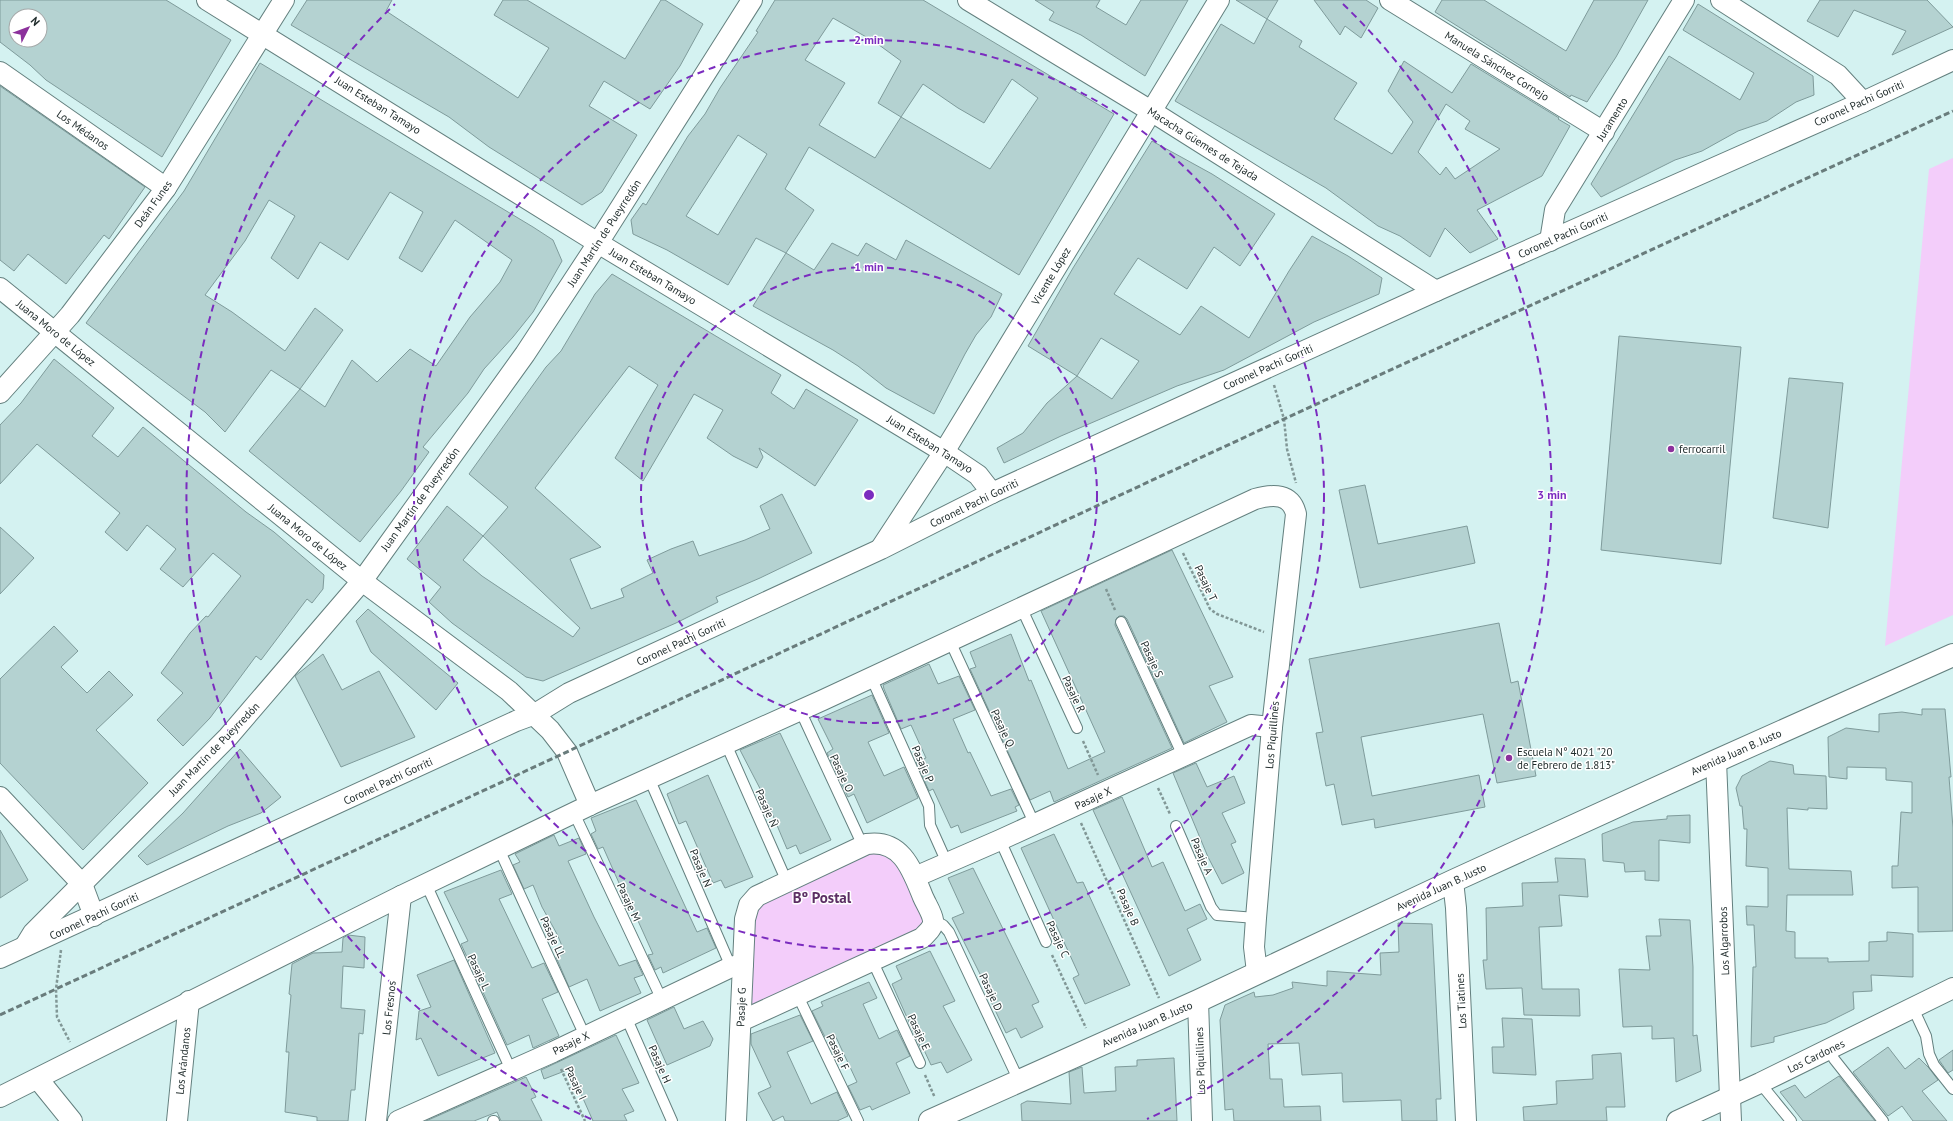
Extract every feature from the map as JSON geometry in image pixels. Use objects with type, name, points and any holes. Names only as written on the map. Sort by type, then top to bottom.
[{"type":"street","name":"Juan Esteban Tamayo","points":[[207,0],[264,34],[598,243],[944,452],[978,475],[992,493]]},
{"type":"street","name":"Deán Funes","points":[[0,393],[70,315],[166,188],[284,0]]},
{"type":"street","name":"Juan Martín de Pueyrredón","points":[[24,948],[33,933],[228,737],[362,580],[504,385],[598,243],[752,0]]},
{"type":"street","name":"Macacha Güemes de Tejada","points":[[968,0],[1151,111],[1436,291]]},
{"type":"street","name":"Vicente López","points":[[881,549],[944,452],[1219,0]]},
{"type":"street","name":"Manuela Sánchez Cornejo","points":[[1390,0],[1604,132]]},
{"type":"street","name":"Juramento","points":[[1550,241],[1555,210],[1684,0]]},
{"type":"street","points":[[1721,0],[1838,75],[1863,102]]},
{"type":"street","name":"Coronel Pachi Gorriti","points":[[0,958],[516,721],[535,714],[569,693],[881,549],[992,493],[1436,291],[1863,102],[1953,60]]},
{"type":"street","name":"Los Médanos","points":[[0,72],[166,188]]},
{"type":"street","name":"Juana Moro de López","points":[[0,288],[362,580],[509,691],[535,714],[567,752],[582,809]]},
{"type":"street","points":[[0,1097],[401,896],[582,809],[950,641],[1255,499],[1276,496],[1289,500]]},
{"type":"street","name":"Los Piquillines","points":[[1257,972],[1254,947],[1272,726],[1296,514],[1294,506],[1289,500]]},
{"type":"street","name":"Avenida Juan B. Justo","points":[[939,1119],[1019,1080],[1198,1001],[1453,881],[1953,655]]},
{"type":"street","name":"Pasaje X","points":[[915,878],[1251,725],[1272,726]]},
{"type":"street","name":"Los Algarrobos","points":[[1716,761],[1731,1121]]},
{"type":"street","points":[[0,798],[82,884],[94,916]]},
{"type":"street","points":[[741,1021],[797,994],[922,938],[931,929],[933,920],[915,878],[903,858],[896,850],[887,844],[877,843],[863,846],[787,882]]},
{"type":"street","name":"Los Tiatines","points":[[1453,881],[1456,908],[1466,1121]]},
{"type":"street","name":"Pasaje G","points":[[736,1121],[741,1021],[737,965],[745,919],[749,905],[757,896],[787,882]]},
{"type":"street","name":"Los Fresnos","points":[[376,1121],[401,896]]},
{"type":"street","name":"Pasaje X","points":[[398,1121],[553,1052],[737,965]]},
{"type":"street","name":"Los Cardones","points":[[1677,1121],[1760,1083],[1953,988]]},
{"type":"street","name":"Los Arándanos","points":[[177,1121],[189,1001]]},
{"type":"street","name":"Los Piquillines","points":[[1198,1001],[1202,1121]]},
{"type":"street","points":[[38,1079],[72,1121]]},
{"type":"lane","name":"Pasaje R","points":[[1021,607],[1077,728]]},
{"type":"lane","name":"Pasaje S","points":[[1121,622],[1183,756]]},
{"type":"lane","name":"Pasaje Q","points":[[950,641],[1035,824]]},
{"type":"lane","name":"Pasaje P","points":[[871,677],[928,806],[930,825],[947,863]]},
{"type":"lane","name":"Pasaje O","points":[[800,710],[863,846]]},
{"type":"lane","name":"Pasaje Ñ","points":[[726,744],[787,882]]},
{"type":"lane","name":"Pasaje N","points":[[649,778],[737,965]]},
{"type":"lane","name":"Pasaje M","points":[[582,809],[662,1000]]},
{"type":"lane","name":"Pasaje A","points":[[1176,826],[1211,907],[1217,915],[1256,918]]},
{"type":"lane","name":"Pasaje C","points":[[1000,840],[1046,942]]},
{"type":"lane","name":"Pasaje LL","points":[[499,849],[585,1036]]},
{"type":"lane","name":"Pasaje L","points":[[426,884],[511,1070]]},
{"type":"lane","name":"Pasaje D","points":[[933,920],[943,925],[949,932],[1019,1080]]},
{"type":"lane","name":"Pasaje E","points":[[872,960],[920,1064]]},
{"type":"lane","name":"Pasaje F","points":[[797,994],[858,1121]]},
{"type":"lane","points":[[1913,1008],[1926,1036],[1929,1054],[1934,1065],[1953,1089]]},
{"type":"lane","name":"Pasaje H","points":[[626,1017],[672,1121]]},
{"type":"lane","points":[[1830,1049],[1834,1059],[1883,1121]]},
{"type":"lane","points":[[1760,1083],[1790,1121]]},
{"type":"path","points":[[1268,367],[1284,419],[1287,449],[1297,482],[1289,500]]},
{"type":"path","name":"Pasaje T","points":[[1175,536],[1210,609],[1217,614],[1282,638]]},
{"type":"path","points":[[1098,572],[1121,622]]},
{"type":"path","name":"Pasaje R","points":[[1077,728],[1106,792]]},
{"type":"path","points":[[1151,771],[1176,826]]},
{"type":"path","name":"Pasaje B","points":[[1074,806],[1167,1015]]},
{"type":"path","points":[[57,933],[62,952],[56,989],[58,1017],[78,1058]]},
{"type":"path","name":"Pasaje C","points":[[1046,942],[1095,1047]]},
{"type":"path","name":"Pasaje I","points":[[553,1052],[585,1121]]},
{"type":"path","name":"Pasaje E","points":[[920,1064],[939,1119]]},
{"type":"shaded area","points":[[1953,158],[1953,615],[1885,646],[1929,169]]},
{"type":"shaded area","points":[[887,845],[931,929],[741,1021],[749,905]]},
{"type":"building","points":[[0,0],[166,0],[231,40],[162,157],[46,80],[30,65],[0,42]]},
{"type":"building","points":[[307,0],[392,0],[386,11],[518,98],[549,48],[494,15],[503,0],[527,0],[625,59],[661,0],[665,0],[703,24],[680,66],[650,109],[604,81],[589,106],[637,135],[602,192],[582,205],[489,147],[449,117],[291,25]]},
{"type":"building","points":[[775,0],[923,0],[1114,114],[1019,275],[809,147],[785,189],[814,210],[786,253],[756,238],[728,285],[667,250],[633,234],[631,220],[643,203],[646,205],[688,136],[705,114],[720,88],[758,32],[756,31]],"holes":[[[833,18],[875,42],[901,61],[878,103],[901,117],[875,158],[819,125],[845,83],[805,60]],[[1012,79],[1038,98],[990,169],[901,117],[923,84],[958,108],[984,123]],[[738,135],[767,154],[718,235],[686,216]]]},
{"type":"building","points":[[1035,0],[1100,0],[1096,7],[1126,25],[1141,0],[1188,0],[1145,76],[1081,35],[1049,20],[1054,12]]},
{"type":"building","points":[[1236,0],[1278,0],[1267,19]]},
{"type":"building","points":[[1314,0],[1366,0],[1378,8],[1361,38],[1345,26],[1340,35]]},
{"type":"building","points":[[1442,0],[1484,0],[1566,51],[1594,0],[1648,0],[1616,57],[1587,102],[1571,95],[1570,97],[1435,12]]},
{"type":"building","points":[[1820,0],[1927,0],[1953,27],[1892,55],[1906,31],[1854,10],[1838,37],[1807,21]]},
{"type":"building","points":[[1698,4],[1813,76],[1814,95],[1796,102],[1767,121],[1738,131],[1702,151],[1675,160],[1601,197],[1591,184],[1669,56],[1740,100],[1754,73],[1683,30]]},
{"type":"building","points":[[1267,19],[1302,41],[1299,47],[1357,83],[1334,119],[1392,154],[1413,122],[1388,91],[1404,61],[1452,93],[1471,64],[1570,126],[1542,176],[1477,210],[1498,239],[1470,253],[1445,228],[1430,257],[1400,236],[1378,226],[1326,188],[1175,101],[1221,24],[1254,44]],"holes":[[[1446,104],[1470,121],[1465,129],[1500,149],[1455,179],[1446,167],[1440,175],[1418,152]]]},
{"type":"building","points":[[260,63],[553,240],[562,261],[533,312],[484,369],[468,393],[423,447],[429,452],[401,491],[360,542],[249,451],[300,389],[271,370],[225,432],[205,412],[86,323],[184,191]],"holes":[[[390,192],[423,212],[399,258],[422,272],[455,220],[512,260],[500,282],[470,317],[436,366],[410,349],[377,382],[352,360],[325,407],[300,389],[343,330],[315,308],[285,351],[232,312],[205,295],[245,241],[269,200],[295,216],[271,258],[298,279],[320,242],[348,260]]]},
{"type":"building","points":[[0,86],[145,187],[109,239],[104,235],[66,284],[28,254],[14,271],[0,260]]},
{"type":"building","points":[[1152,141],[1212,174],[1275,214],[1240,266],[1214,247],[1187,289],[1138,258],[1114,294],[1180,335],[1201,306],[1249,338],[1312,236],[1348,256],[1382,278],[1379,294],[1314,322],[1224,370],[1177,386],[1061,436],[1004,463],[997,448],[1023,433],[1047,403],[1077,376],[1028,346],[1073,268]],"holes":[[[1101,338],[1139,361],[1112,399],[1077,376]]]},
{"type":"building","points":[[906,240],[1002,294],[991,317],[976,335],[965,354],[934,414],[886,388],[858,366],[833,350],[753,306],[786,253],[814,270],[832,243],[858,256],[866,243],[896,260]]},
{"type":"building","points":[[612,274],[781,375],[771,393],[794,409],[806,389],[858,420],[815,486],[759,448],[763,457],[757,468],[733,456],[707,438],[723,410],[694,394],[643,481],[615,458],[658,385],[629,366],[535,488],[601,547],[570,559],[591,609],[624,597],[621,589],[653,573],[647,560],[671,549],[693,541],[699,556],[745,540],[770,529],[760,506],[782,494],[812,553],[716,597],[718,602],[676,623],[543,681],[526,677],[452,623],[429,602],[441,587],[407,559],[447,506],[483,536],[508,507],[469,474],[546,367],[561,351],[595,294]],"holes":[[[483,536],[580,628],[573,637],[482,576],[463,560]]]},
{"type":"building","name":"ferrocarril","points":[[1619,336],[1741,347],[1721,564],[1601,550]]},
{"type":"building","points":[[54,359],[114,408],[92,436],[118,457],[143,427],[246,512],[274,532],[324,575],[323,589],[312,603],[307,599],[261,660],[256,656],[210,718],[183,746],[157,720],[183,693],[161,673],[190,633],[206,616],[208,617],[241,576],[213,553],[183,587],[160,569],[176,549],[147,525],[127,551],[105,532],[120,513],[37,444],[0,484],[0,425],[21,403]]},
{"type":"building","points":[[1789,378],[1843,383],[1828,528],[1773,518]]},
{"type":"building","points":[[1365,485],[1378,544],[1467,526],[1475,563],[1360,588],[1339,490]]},
{"type":"building","points":[[0,527],[34,558],[0,594]]},
{"type":"building","points":[[1172,550],[1233,677],[1209,686],[1227,722],[1184,743],[1127,619],[1124,616],[1119,616],[1116,619],[1115,625],[1172,748],[1054,802],[1050,791],[1030,800],[970,669],[976,667],[970,652],[1011,634],[1029,681],[1031,680],[1068,769],[1105,752],[1041,611]]},
{"type":"building","points":[[368,609],[458,683],[436,710],[371,652],[356,621]]},
{"type":"building","points":[[1499,623],[1511,683],[1518,681],[1536,776],[1497,783],[1483,714],[1361,737],[1372,796],[1479,775],[1485,807],[1375,828],[1374,819],[1342,825],[1334,784],[1326,786],[1316,733],[1323,732],[1309,659]]},
{"type":"building","points":[[54,626],[78,651],[61,667],[87,693],[109,671],[133,695],[96,730],[148,783],[83,850],[0,763],[0,679]]},
{"type":"building","points":[[323,654],[342,690],[379,671],[415,737],[341,767],[295,676]]},
{"type":"building","points":[[929,664],[938,684],[959,676],[975,710],[953,719],[968,753],[970,752],[991,796],[1011,789],[1019,805],[1015,807],[1017,811],[961,833],[958,825],[951,828],[933,789],[929,791],[916,762],[926,758],[911,725],[901,729],[883,685]]},
{"type":"building","points":[[872,695],[889,733],[868,742],[884,776],[904,767],[918,798],[867,823],[854,794],[848,797],[827,753],[833,749],[818,719]]},
{"type":"building","points":[[1922,709],[1945,709],[1951,777],[1949,777],[1953,828],[1953,931],[1918,932],[1918,887],[1892,888],[1892,866],[1898,866],[1901,812],[1912,813],[1912,782],[1886,780],[1886,768],[1847,767],[1847,779],[1829,777],[1828,737],[1846,728],[1879,732],[1879,714],[1902,712],[1922,715]]},
{"type":"building","points":[[780,733],[831,840],[800,854],[796,845],[787,849],[768,804],[740,750]]},
{"type":"building","points":[[240,749],[281,797],[261,813],[228,826],[147,865],[138,856],[183,813]]},
{"type":"building","points":[[1770,761],[1793,765],[1794,774],[1826,776],[1827,809],[1808,808],[1808,810],[1787,808],[1789,869],[1851,871],[1853,895],[1787,895],[1786,931],[1795,932],[1795,958],[1828,958],[1828,962],[1869,961],[1869,942],[1887,941],[1887,932],[1913,934],[1913,977],[1871,975],[1872,991],[1853,992],[1854,1009],[1826,1023],[1774,1037],[1774,1042],[1751,1047],[1753,967],[1756,967],[1754,925],[1747,925],[1746,906],[1768,907],[1768,868],[1746,866],[1747,829],[1744,829],[1742,806],[1740,806],[1736,788],[1742,776]]},
{"type":"building","points":[[1196,763],[1207,787],[1234,776],[1245,803],[1222,813],[1236,842],[1231,844],[1244,873],[1222,884],[1208,857],[1173,773]]},
{"type":"building","points":[[708,775],[753,877],[725,888],[721,880],[713,883],[686,821],[679,824],[667,794]]},
{"type":"building","points":[[1122,797],[1152,867],[1163,862],[1185,911],[1200,904],[1207,919],[1187,929],[1201,960],[1169,976],[1093,810]]},
{"type":"building","points":[[636,800],[697,932],[707,928],[716,948],[663,973],[661,967],[655,970],[648,955],[653,954],[625,892],[623,892],[603,847],[598,849],[591,834],[596,831],[591,818]]},
{"type":"building","points":[[1690,815],[1690,843],[1659,840],[1659,881],[1645,880],[1645,871],[1625,872],[1624,863],[1603,861],[1602,834],[1633,822],[1667,819],[1667,816]]},
{"type":"building","points":[[0,830],[28,880],[0,898]]},
{"type":"building","points":[[1054,834],[1077,883],[1083,882],[1130,985],[1085,1004],[1073,978],[1079,975],[1021,848]]},
{"type":"building","points":[[554,835],[559,846],[579,838],[586,854],[568,861],[594,917],[619,966],[636,960],[643,975],[634,978],[641,993],[600,1011],[587,979],[569,987],[556,957],[565,953],[557,934],[542,907],[533,885],[524,889],[513,865],[520,862],[515,854]]},
{"type":"building","points":[[1555,858],[1585,859],[1588,897],[1559,895],[1562,926],[1539,927],[1542,989],[1579,989],[1580,1016],[1524,1015],[1522,988],[1486,989],[1483,960],[1487,960],[1486,908],[1523,906],[1522,883],[1558,882]]},
{"type":"building","points":[[973,868],[1039,1002],[1032,1005],[1043,1027],[1021,1038],[1016,1028],[1006,1033],[985,989],[987,988],[952,918],[964,913],[948,878]]},
{"type":"building","points":[[501,870],[512,894],[499,899],[532,968],[544,963],[558,992],[542,999],[559,1036],[533,1048],[529,1035],[507,1045],[461,944],[468,941],[444,892]]},
{"type":"building","points":[[1659,919],[1690,920],[1693,967],[1693,1036],[1697,1035],[1701,1071],[1676,1082],[1674,1038],[1652,1039],[1652,1026],[1623,1027],[1619,969],[1650,970],[1646,936],[1661,936]]},
{"type":"building","points":[[1398,923],[1432,924],[1441,1099],[1436,1099],[1437,1121],[1402,1121],[1401,1100],[1343,1102],[1342,1073],[1302,1075],[1299,1043],[1268,1044],[1270,1079],[1282,1079],[1284,1107],[1320,1106],[1321,1121],[1234,1121],[1233,1109],[1225,1110],[1220,1020],[1225,1005],[1254,992],[1255,997],[1273,995],[1293,988],[1292,982],[1327,986],[1327,971],[1381,975],[1380,953],[1399,952]]},
{"type":"building","points":[[348,935],[365,937],[364,968],[343,966],[341,1008],[365,1010],[363,1034],[359,1033],[355,1090],[351,1090],[348,1121],[317,1121],[317,1117],[285,1112],[289,1052],[286,1052],[292,964],[313,953],[342,952],[343,938]]},
{"type":"building","points":[[930,951],[955,1001],[943,1006],[972,1060],[947,1073],[941,1062],[931,1065],[924,1050],[922,1051],[892,984],[902,979],[896,966]]},
{"type":"building","points":[[454,960],[495,1053],[438,1076],[421,1038],[416,1040],[419,1011],[431,1007],[417,975]]},
{"type":"building","points":[[869,982],[877,998],[863,1004],[879,1039],[897,1030],[910,1056],[896,1063],[910,1093],[872,1110],[870,1106],[860,1110],[848,1086],[857,1082],[834,1033],[825,1037],[812,1011],[823,1006],[821,1002]]},
{"type":"building","points":[[674,1007],[684,1029],[703,1021],[713,1039],[710,1046],[667,1065],[647,1020]]},
{"type":"building","points":[[800,1015],[813,1041],[787,1052],[811,1104],[837,1092],[848,1116],[837,1121],[785,1121],[783,1116],[773,1121],[758,1093],[771,1087],[751,1044],[751,1034]]},
{"type":"building","points":[[1502,1018],[1532,1019],[1536,1075],[1493,1073],[1492,1047],[1504,1047]]},
{"type":"building","points":[[616,1035],[639,1083],[622,1089],[634,1111],[624,1115],[627,1121],[593,1121],[570,1069],[544,1079],[541,1070]]},
{"type":"building","points":[[1888,1047],[1905,1069],[1919,1058],[1929,1068],[1938,1080],[1922,1091],[1947,1121],[1913,1121],[1902,1106],[1888,1116],[1853,1072]]},
{"type":"building","points":[[1953,1050],[1953,1070],[1948,1073],[1939,1060]]},
{"type":"building","points":[[1621,1053],[1625,1107],[1606,1107],[1607,1121],[1524,1121],[1523,1107],[1557,1104],[1556,1081],[1593,1079],[1592,1055]]},
{"type":"building","points":[[1174,1058],[1177,1121],[1022,1121],[1021,1104],[1027,1101],[1071,1104],[1069,1072],[1082,1067],[1084,1093],[1116,1091],[1115,1067],[1137,1066],[1137,1060]]},
{"type":"building","points":[[1839,1076],[1875,1121],[1803,1121],[1780,1092],[1795,1085],[1805,1098]]},
{"type":"building","points":[[526,1077],[536,1097],[531,1099],[542,1121],[501,1121],[497,1112],[474,1121],[426,1121]]},
{"type":"railway","points":[[0,1015],[1284,419],[1953,111]]},
{"type":"place","name":"ferrocarril","points":[[1671,449]]},
{"type":"place","name":"Escuela N° 4021 \"20 de Febrero de 1.813\"","points":[[1509,758]]},
{"type":"district","name":"Bº Postal","points":[[822,897]]}]
